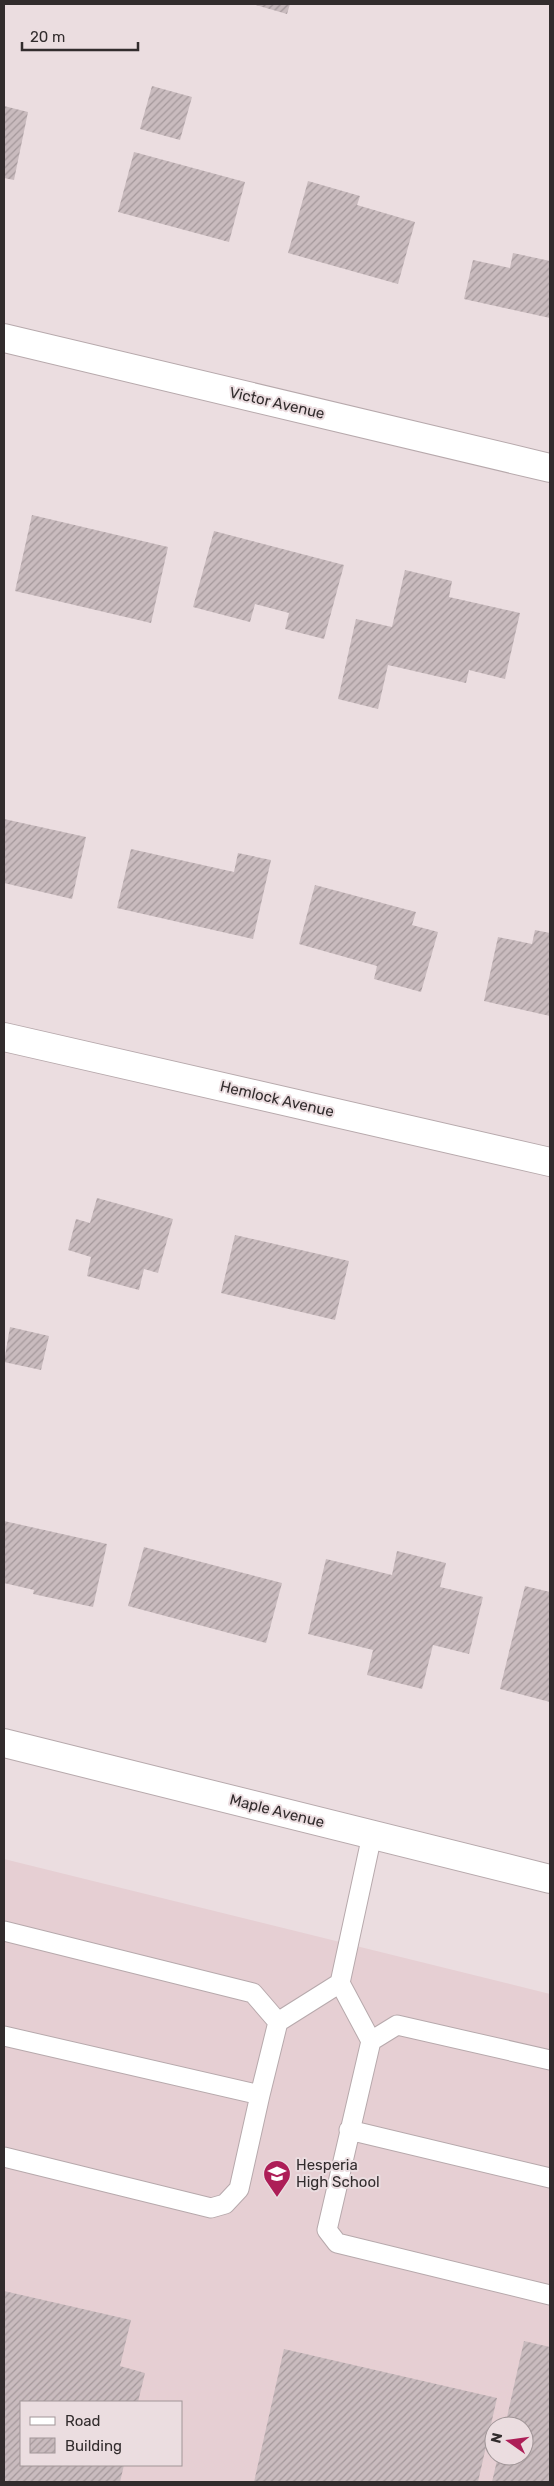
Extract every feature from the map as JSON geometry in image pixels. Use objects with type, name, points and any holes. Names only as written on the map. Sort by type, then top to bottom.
[{"type":"street","name":"Victor Avenue","points":[[4,338],[550,468]]},
{"type":"street","name":"Hemlock Avenue","points":[[4,1037],[550,1162]]},
{"type":"street","name":"Maple Avenue","points":[[4,1743],[550,1879]]},
{"type":"lane","points":[[372,1835],[340,1983],[371,2041],[327,2230],[337,2243],[550,2295]]},
{"type":"lane","points":[[4,1931],[253,1993],[278,2022]]},
{"type":"lane","points":[[4,2157],[211,2208],[225,2204],[239,2190],[278,2022],[340,1983]]},
{"type":"lane","points":[[371,2041],[397,2024],[550,2060]]},
{"type":"lane","points":[[4,2036],[260,2096]]},
{"type":"lane","points":[[350,2130],[550,2178]]},
{"type":"shaded area","name":"Hesperia High School","points":[[4,1859],[550,1994],[550,2482],[4,2482]]},
{"type":"building","points":[[252,4],[290,4],[287,14]]},
{"type":"building","points":[[152,86],[192,97],[180,140],[140,129]]},
{"type":"building","points":[[4,106],[28,112],[14,180],[4,178]]},
{"type":"building","points":[[134,152],[245,182],[229,242],[118,212]]},
{"type":"building","points":[[308,181],[360,196],[357,205],[415,222],[398,284],[288,253]]},
{"type":"building","points":[[513,253],[550,261],[550,318],[464,299],[473,260],[510,268]]},
{"type":"building","points":[[32,515],[168,547],[151,623],[15,591]]},
{"type":"building","points":[[214,531],[344,565],[324,639],[285,629],[289,613],[255,604],[250,622],[193,607]]},
{"type":"building","points":[[405,570],[452,581],[449,597],[520,613],[505,679],[469,670],[466,683],[388,665],[378,709],[338,699],[356,619],[392,627]]},
{"type":"building","points":[[4,819],[86,837],[72,899],[4,883]]},
{"type":"building","points":[[131,849],[234,872],[238,853],[271,860],[253,939],[117,908]]},
{"type":"building","points":[[315,885],[416,912],[412,925],[438,932],[421,992],[374,979],[377,966],[299,944]]},
{"type":"building","points":[[535,930],[550,933],[550,1016],[484,1001],[498,937],[532,944]]},
{"type":"building","points":[[97,1198],[173,1219],[158,1273],[144,1269],[139,1290],[87,1276],[91,1257],[68,1250],[76,1219],[90,1223]]},
{"type":"building","points":[[235,1235],[349,1261],[335,1320],[221,1293]]},
{"type":"building","points":[[10,1327],[49,1336],[41,1370],[4,1362]]},
{"type":"building","points":[[4,1521],[107,1544],[93,1607],[33,1594],[34,1590],[4,1583]]},
{"type":"building","points":[[144,1547],[282,1583],[266,1643],[128,1606]]},
{"type":"building","points":[[397,1551],[446,1563],[440,1587],[483,1597],[469,1654],[433,1645],[422,1689],[367,1675],[373,1650],[308,1634],[326,1559],[392,1575]]},
{"type":"building","points":[[525,1586],[550,1592],[550,1702],[500,1689]]},
{"type":"building","points":[[4,2291],[131,2320],[120,2366],[145,2373],[138,2401],[20,2401],[20,2466],[124,2466],[120,2482],[4,2482]]},
{"type":"building","points":[[524,2341],[550,2347],[550,2482],[492,2482],[496,2466],[534,2466],[534,2416],[507,2416]]},
{"type":"building","points":[[284,2349],[497,2398],[493,2416],[484,2416],[484,2455],[478,2482],[254,2482]]},
{"type":"place","name":"Hesperia High School","points":[[277,2198]]}]
